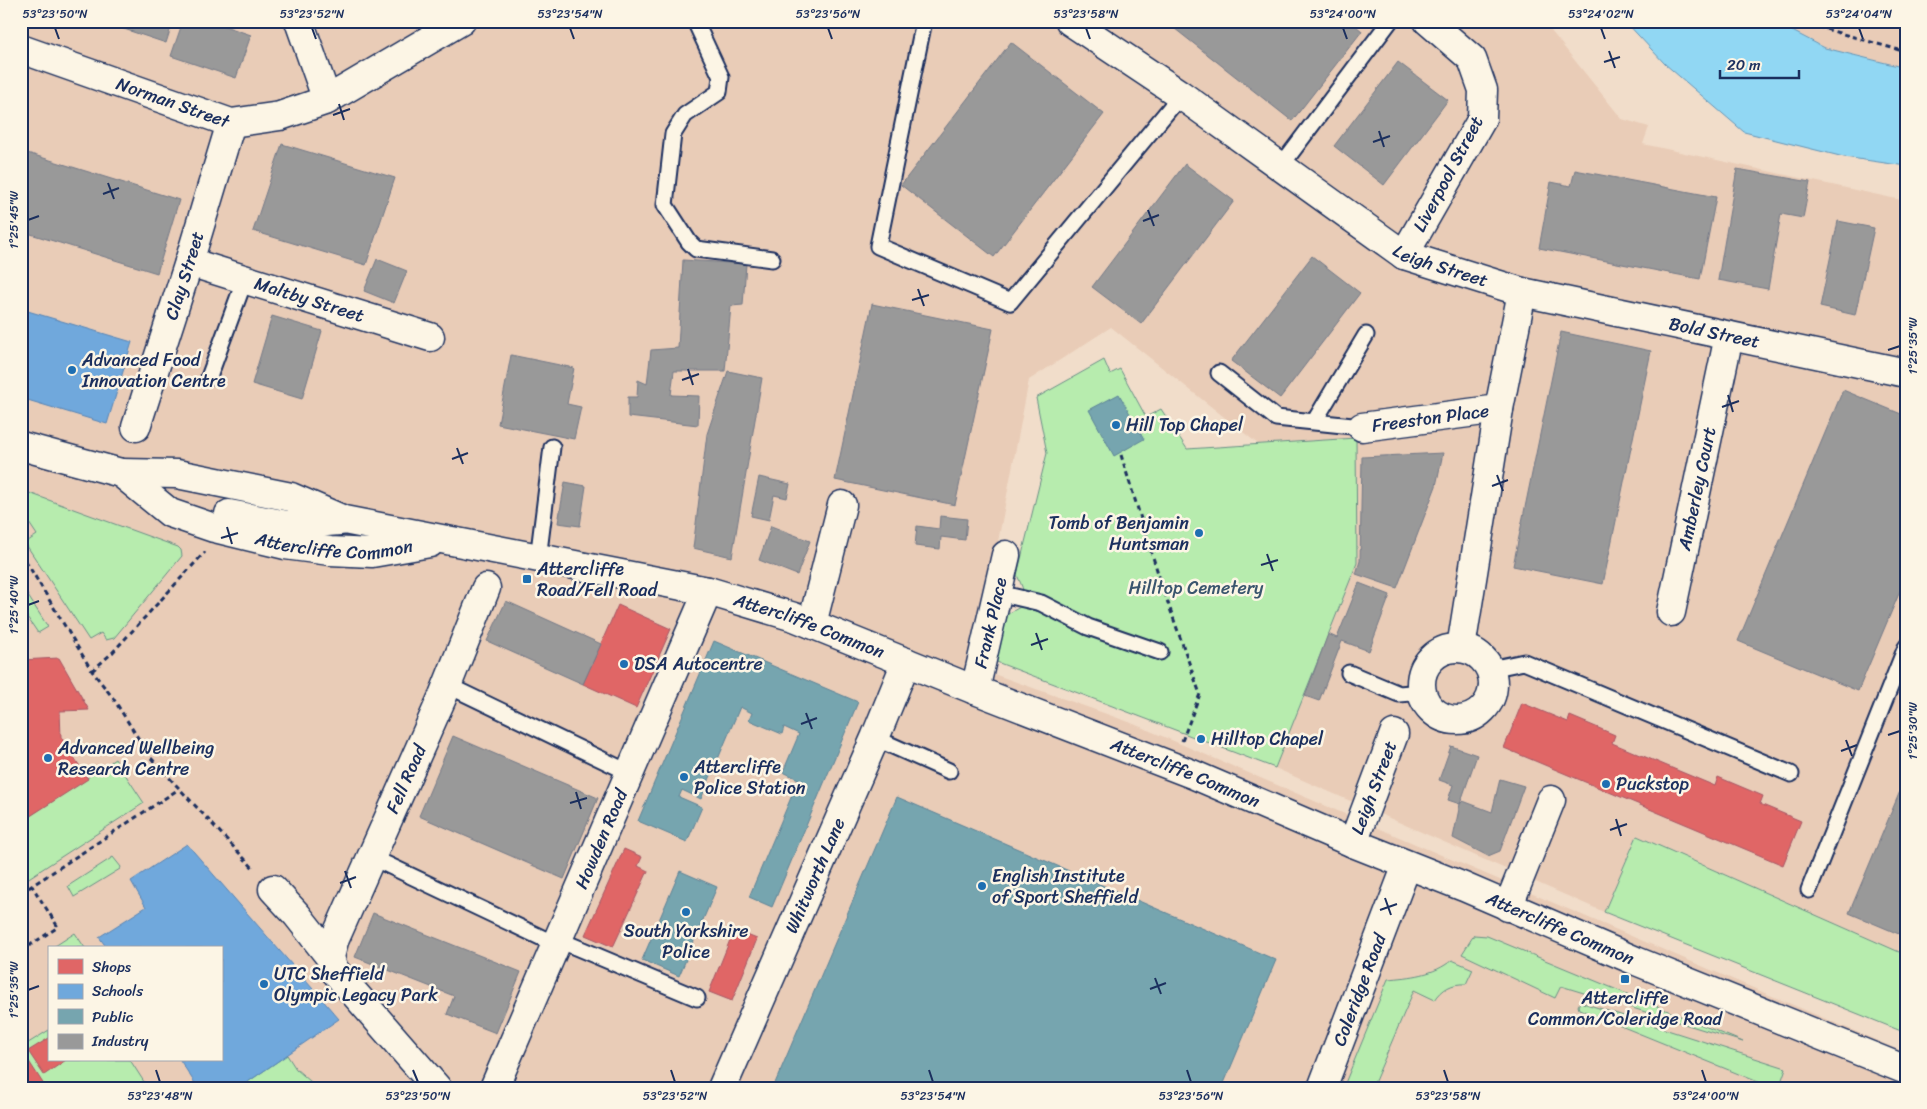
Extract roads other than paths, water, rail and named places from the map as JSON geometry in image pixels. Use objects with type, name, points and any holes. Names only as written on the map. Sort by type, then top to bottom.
[{"type":"street","points":[[299,21],[327,100]]},
{"type":"street","name":"Norman Street","points":[[21,49],[231,123],[280,116],[327,100],[460,21]]},
{"type":"street","name":"Leigh Street","points":[[1070,21],[1181,95],[1404,255],[1522,292]]},
{"type":"street","name":"Liverpool Street","points":[[1404,255],[1482,119],[1483,90],[1472,59],[1428,21]]},
{"type":"street","name":"Clay Street","points":[[136,427],[190,262],[231,123]]},
{"type":"street","name":"Maltby Street","points":[[190,262],[430,337]]},
{"type":"street","points":[[1461,648],[1499,409],[1522,292]]},
{"type":"street","name":"Bold Street","points":[[1522,292],[1906,373]]},
{"type":"street","name":"Amberley Court","points":[[1671,612],[1729,336]]},
{"type":"street","name":"Freeston Place","points":[[1362,426],[1499,409]]},
{"type":"street","name":"Attercliffe Common","points":[[21,446],[121,473],[176,499],[218,512],[287,525],[344,520],[708,591],[794,617],[975,690],[1172,766],[1353,843],[1906,1070]]},
{"type":"street","name":"Attercliffe Common","points":[[121,473],[170,513],[214,528],[285,545],[330,551],[372,553],[446,541]]},
{"type":"street","points":[[812,624],[842,504]]},
{"type":"street","name":"Frank Place","points":[[975,690],[1006,556]]},
{"type":"street","name":"Fell Road","points":[[332,963],[334,940],[446,685],[486,588]]},
{"type":"street","name":"Howden Road","points":[[494,1088],[708,591]]},
{"type":"street","points":[[1461,648],[1478,655],[1490,669],[1493,681],[1492,694],[1487,705],[1478,714],[1467,719],[1455,720],[1444,718],[1434,712],[1426,703],[1422,692],[1422,681],[1424,670],[1439,653],[1461,648]]},
{"type":"street","name":"Whitworth Lane","points":[[722,1088],[906,662]]},
{"type":"street","name":"Leigh Street","points":[[1353,843],[1394,734]]},
{"type":"street","points":[[1508,907],[1551,800]]},
{"type":"street","name":"Coleridge Road","points":[[1322,1088],[1407,865]]},
{"type":"street","points":[[273,889],[297,915],[332,963],[437,1088]]},
{"type":"lane","points":[[695,21],[722,77],[719,92],[685,116],[673,134],[665,208],[696,249],[772,259]]},
{"type":"lane","points":[[924,21],[878,246],[1010,302],[1181,95]]},
{"type":"lane","points":[[1280,166],[1390,21]]},
{"type":"lane","points":[[209,377],[245,279]]},
{"type":"lane","points":[[1314,422],[1366,336]]},
{"type":"lane","points":[[1219,373],[1276,418],[1362,426]]},
{"type":"lane","points":[[538,559],[552,447]]},
{"type":"lane","points":[[998,593],[1041,603],[1088,627],[1160,652]]},
{"type":"lane","points":[[1809,890],[1906,647]]},
{"type":"lane","points":[[1490,669],[1524,662],[1791,774]]},
{"type":"lane","points":[[1349,673],[1399,694],[1422,692]]},
{"type":"lane","points":[[446,685],[630,773]]},
{"type":"lane","points":[[874,738],[949,772]]},
{"type":"lane","points":[[371,857],[558,942],[697,998]]},
{"type":"water","points":[[1625,21],[1773,21],[1825,48],[1906,68],[1906,166],[1844,157],[1744,132],[1665,64]]},
{"type":"place","name":"Advanced Food Innovation Centre","points":[[72,370]]},
{"type":"place","name":"Hill Top Chapel","points":[[1116,425]]},
{"type":"place","name":"Tomb of Benjamin Huntsman","points":[[1199,533]]},
{"type":"place","name":"Attercliffe Road/Fell Road","points":[[527,579]]},
{"type":"place","name":"DSA Autocentre","points":[[624,664]]},
{"type":"place","name":"Hilltop Chapel","points":[[1201,739]]},
{"type":"place","name":"Advanced Wellbeing Research Centre","points":[[48,758]]},
{"type":"place","name":"Attercliffe Police Station","points":[[684,777]]},
{"type":"place","name":"Puckstop","points":[[1606,784]]},
{"type":"place","name":"English Institute of Sport Sheffield","points":[[982,886]]},
{"type":"place","name":"South Yorkshire Police","points":[[686,912]]},
{"type":"place","name":"Attercliffe Common/Coleridge Road","points":[[1625,979]]},
{"type":"place","name":"UTC Sheffield Olympic Legacy Park","points":[[264,984]]},
{"type":"park label","name":"Hilltop Cemetery","points":[[1196,588]]}]
